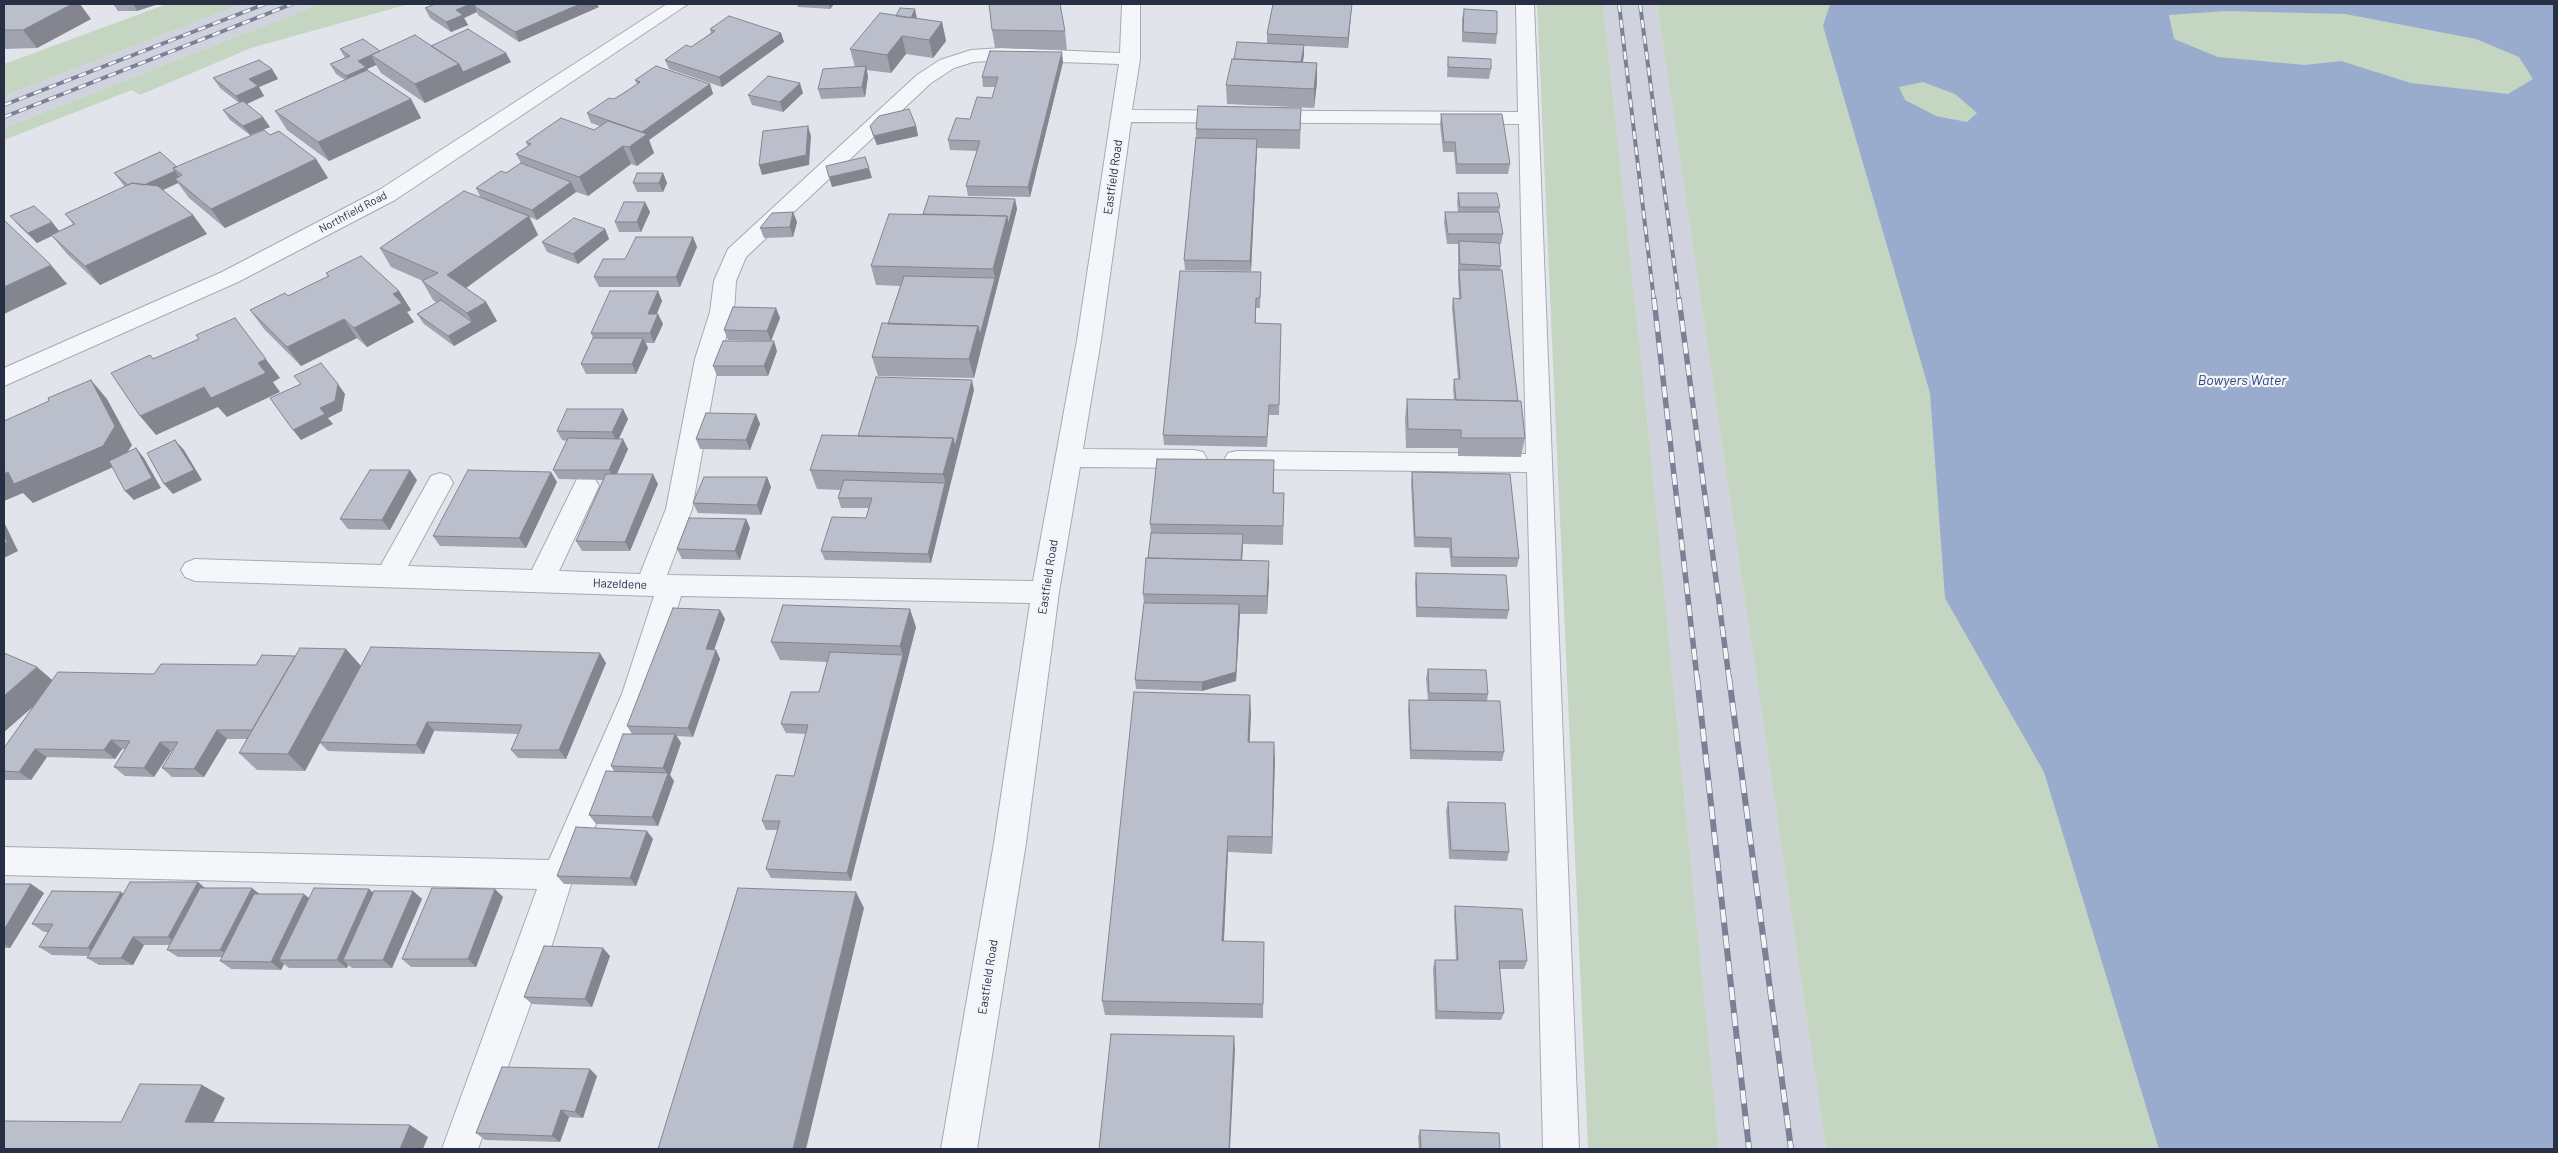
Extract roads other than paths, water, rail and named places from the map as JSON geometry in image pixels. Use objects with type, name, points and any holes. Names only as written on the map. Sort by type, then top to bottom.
[{"type":"street","name":"Northfield Road","points":[[4,378],[230,277],[387,195],[679,4]]},
{"type":"street","name":"Eastfield Road","points":[[959,1149],[1010,843],[1045,592],[1089,340],[1130,59],[1131,4]]},
{"type":"street","points":[[1525,4],[1562,1149]]},
{"type":"street","points":[[460,1149],[534,948],[558,874],[637,694],[660,585],[679,509],[707,359],[722,312],[725,281],[736,254],[924,79],[947,64],[972,56],[1003,54],[1130,59]]},
{"type":"street","points":[[1122,116],[1528,118]]},
{"type":"street","points":[[1068,458],[1540,463]]},
{"type":"street","points":[[389,576],[440,483]]},
{"type":"street","points":[[541,581],[586,486]]},
{"type":"street","name":"Hazeldene","points":[[195,570],[660,585],[1045,592]]},
{"type":"street","points":[[4,861],[558,874]]},
{"type":"water","name":"Bowyers Water","points":[[1830,4],[2554,4],[2554,1149],[2159,1149],[2044,772],[1945,598],[1930,393],[1823,26]],"holes":[[[2225,11],[2345,14],[2476,39],[2519,57],[2533,79],[2508,94],[2411,83],[2341,61],[2305,65],[2218,57],[2174,39],[2169,15]],[[1923,82],[1955,94],[1977,113],[1967,122],[1936,116],[1905,100],[1899,87]]]},
{"type":"railway","points":[[4,105],[265,4]]},
{"type":"railway","points":[[4,117],[292,4]]},
{"type":"railway","points":[[1619,4],[1654,301]]},
{"type":"railway","points":[[1640,4],[1679,301]]},
{"type":"railway","points":[[1654,299],[1697,678]]},
{"type":"railway","points":[[1679,299],[1729,678]]},
{"type":"railway","points":[[1697,677],[1749,1149]]},
{"type":"railway","points":[[1729,677],[1791,1149]]}]
